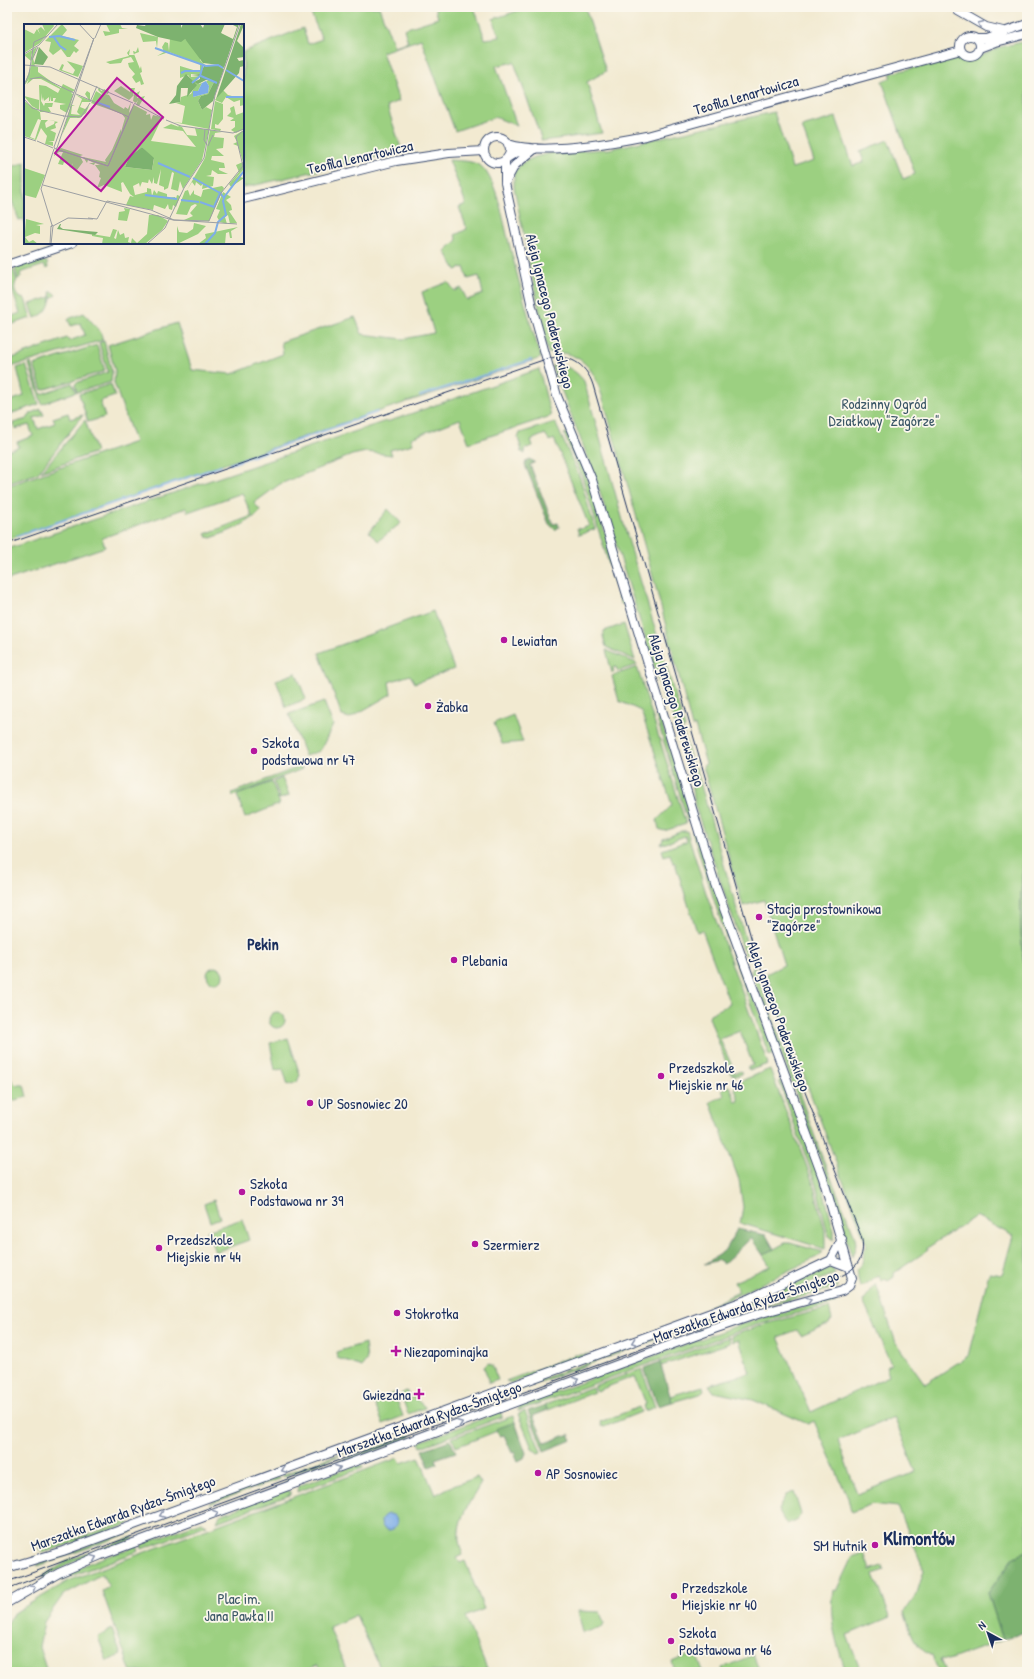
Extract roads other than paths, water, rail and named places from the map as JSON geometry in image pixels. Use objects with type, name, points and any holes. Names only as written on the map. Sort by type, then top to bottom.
[{"type":"street","points":[[958,11],[967,18],[990,28],[1004,31]]},
{"type":"street","points":[[978,38],[980,48],[978,53],[970,56],[964,54],[961,50],[960,43],[964,37],[971,35],[978,38],[986,38],[1027,24]]},
{"type":"street","points":[[980,48],[1027,34]]},
{"type":"street","name":"Teofila Lenartowicza","points":[[508,144],[536,148],[604,144],[665,132],[961,50]]},
{"type":"street","points":[[492,139],[502,139],[508,144],[509,151],[506,159],[496,163],[487,158],[484,151],[486,144],[492,139]]},
{"type":"street","points":[[505,183],[515,165],[536,148]]},
{"type":"street","name":"Teofila Lenartowicza","points":[[506,159],[515,154],[536,148]]},
{"type":"street","name":"Teofila Lenartowicza","points":[[244,199],[396,161],[449,153],[484,151]]},
{"type":"street","name":"Aleja Ignacego Paderewskiego","points":[[505,183],[506,159]]},
{"type":"street","name":"Aleja Ignacego Paderewskiego","points":[[496,163],[505,183],[532,307],[557,396],[592,480],[715,884],[823,1178],[842,1239]]},
{"type":"street","points":[[7,265],[69,244]]},
{"type":"street","name":"Marszałka Edwarda Rydza-Śmigłego","points":[[7,1568],[63,1551],[707,1316],[786,1283],[831,1260],[842,1239]]},
{"type":"street","name":"Marszałka Edwarda Rydza-Śmigłego","points":[[7,1602],[59,1573],[101,1555],[722,1326],[758,1314],[842,1291],[849,1286],[852,1278],[842,1239]]},
{"type":"street","name":"Marszałka Edwarda Rydza-Śmigłego","points":[[831,1260],[849,1267]]},
{"type":"water","points":[[389,1514],[396,1519],[397,1522],[392,1529],[389,1530],[382,1525],[381,1522],[386,1515]]},
{"type":"waterway","points":[[420,396],[531,360]]},
{"type":"waterway","points":[[230,464],[377,412]]},
{"type":"waterway","points":[[17,536],[221,466]]},
{"type":"tram line","points":[[7,544],[546,359],[562,357],[581,366],[590,377],[593,385],[754,948],[805,1093],[861,1236],[863,1248],[857,1264],[849,1272],[843,1275],[7,1582]]},
{"type":"tram line","points":[[7,1589],[43,1575],[52,1569]]},
{"type":"place","name":"Lewiatan","points":[[504,640]]},
{"type":"place","name":"Żabka","points":[[428,706]]},
{"type":"place","name":"Szkoła podstawowa nr 47","points":[[254,751]]},
{"type":"place","name":"Stacja prostownikowa \"Zagórze\"","points":[[759,917]]},
{"type":"place","name":"Plebania","points":[[454,960]]},
{"type":"place","name":"Przedszkole Miejskie nr 46","points":[[661,1076]]},
{"type":"place","name":"UP Sosnowiec 20","points":[[310,1103]]},
{"type":"place","name":"Szkoła Podstawowa nr 39","points":[[242,1192]]},
{"type":"place","name":"Szermierz","points":[[475,1244]]},
{"type":"place","name":"Przedszkole Miejskie nr 44","points":[[159,1248]]},
{"type":"place","name":"Stokrotka","points":[[397,1313]]},
{"type":"place","name":"Niezapominajka","points":[[396,1351]]},
{"type":"place","name":"Gwiezdna","points":[[419,1394]]},
{"type":"place","name":"AP Sosnowiec","points":[[538,1473]]},
{"type":"place","name":"SM Hutnik","points":[[875,1545]]},
{"type":"place","name":"Przedszkole Miejskie nr 40","points":[[674,1596]]},
{"type":"place","name":"Szkoła Podstawowa nr 46","points":[[671,1641]]},
{"type":"district","name":"Pekin","points":[[263,944]]},
{"type":"district","name":"Klimontów","points":[[919,1538]]},
{"type":"park label","name":"Rodzinny Ogród Działkowy \"Zagórze\"","points":[[884,412]]},
{"type":"park label","name":"Plac im. Jana Pawła II","points":[[239,1606]]}]
